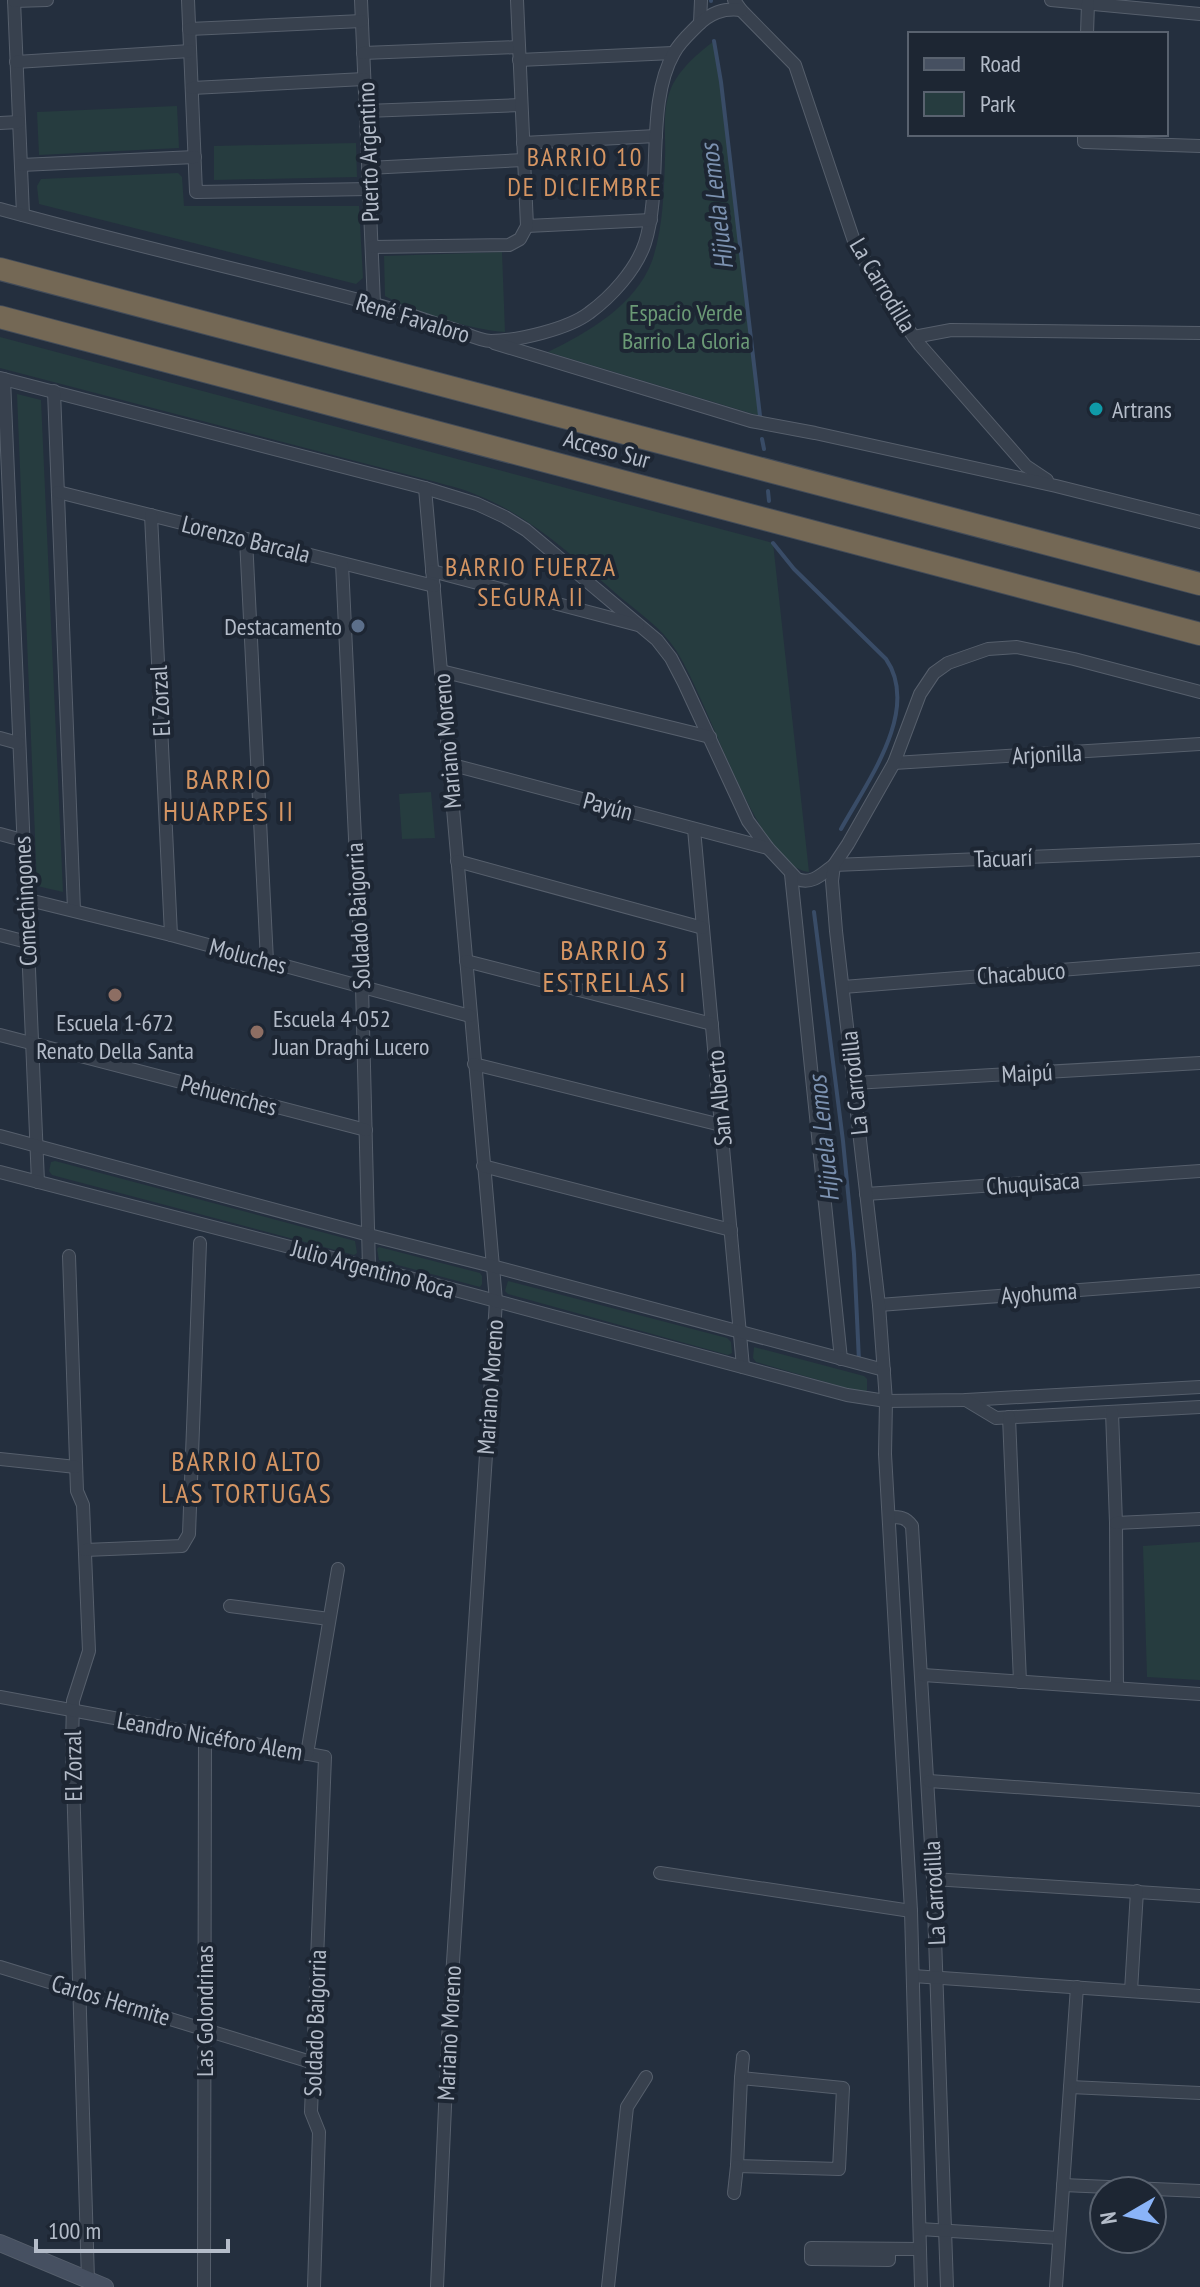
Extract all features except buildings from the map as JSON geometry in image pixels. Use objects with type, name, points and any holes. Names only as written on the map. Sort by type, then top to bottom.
[{"type":"highway","points":[[0,258],[90,282],[205,322]]},
{"type":"highway","name":"Acceso Sur","points":[[0,269],[1200,584]]},
{"type":"highway","name":"Acceso Sur","points":[[0,317],[1200,634]]},
{"type":"highway","points":[[0,326],[430,441],[514,451]]},
{"type":"street","points":[[23,215],[14,1],[47,0]]},
{"type":"street","points":[[188,0],[196,192],[369,189]]},
{"type":"street","name":"Puerto Argentino","points":[[361,0],[374,304]]},
{"type":"street","points":[[372,247],[509,245],[520,239],[527,226],[517,0]]},
{"type":"street","points":[[700,23],[701,0]]},
{"type":"street","points":[[1051,0],[1200,14]]},
{"type":"street","points":[[1087,32],[1088,3]]},
{"type":"street","name":"La Carrodilla","points":[[712,14],[737,5],[795,65],[854,241],[885,298],[914,337],[1026,466],[1056,486]]},
{"type":"street","name":"René Favaloro","points":[[0,209],[374,304],[489,341],[564,327],[587,315],[611,294],[644,247],[651,220],[662,86],[673,53],[712,14]]},
{"type":"street","points":[[189,29],[362,21]]},
{"type":"street","points":[[0,49],[16,48]]},
{"type":"street","points":[[16,62],[190,51]]},
{"type":"street","points":[[363,53],[673,53]]},
{"type":"street","points":[[192,88],[364,79]]},
{"type":"street","points":[[366,111],[521,105]]},
{"type":"street","points":[[0,123],[19,122]]},
{"type":"street","points":[[523,143],[656,136]]},
{"type":"street","points":[[1084,136],[1084,142],[1200,146]]},
{"type":"street","points":[[21,165],[195,157]]},
{"type":"street","points":[[368,168],[524,160]]},
{"type":"street","points":[[527,226],[651,220]]},
{"type":"street","points":[[914,337],[951,330],[1200,333]]},
{"type":"street","points":[[489,341],[723,414],[1056,486],[1200,522]]},
{"type":"street","points":[[2,378],[425,488],[477,504],[515,523],[657,640],[671,658],[748,821],[791,874],[802,881],[810,881],[834,865],[894,763],[920,694],[934,673],[948,663],[988,649],[1017,647],[1200,692]]},
{"type":"street","name":"Comechingones","points":[[2,378],[38,1182]]},
{"type":"street","name":"Comechingones","points":[[54,391],[74,910]]},
{"type":"street","name":"Mariano Moreno","points":[[425,488],[496,1301],[448,2039],[437,2287]]},
{"type":"street","name":"Lorenzo Barcala","points":[[58,492],[434,586]]},
{"type":"street","name":"El Zorzal","points":[[151,515],[171,935]]},
{"type":"street","points":[[246,539],[267,961]]},
{"type":"street","name":"Soldado Baigorria","points":[[342,564],[362,986],[369,1268]]},
{"type":"street","points":[[432,571],[641,626]]},
{"type":"street","points":[[441,671],[710,737]]},
{"type":"street","points":[[0,738],[18,743]]},
{"type":"street","name":"Arjonilla","points":[[894,763],[1200,744]]},
{"type":"street","name":"Payún","points":[[449,764],[768,848]]},
{"type":"street","name":"San Alberto","points":[[694,829],[743,1367]]},
{"type":"street","points":[[0,834],[22,840]]},
{"type":"street","name":"Tacuarí","points":[[834,865],[1200,850]]},
{"type":"street","points":[[457,861],[703,928]]},
{"type":"street","name":"La Carrodilla","points":[[834,865],[835,918],[879,1305],[886,1401],[885,1454],[911,1911],[921,2287]]},
{"type":"street","name":"La Carrodilla","points":[[791,874],[841,1359]]},
{"type":"street","name":"Moluches","points":[[25,899],[470,1016]]},
{"type":"street","points":[[0,935],[27,942]]},
{"type":"street","name":"Chacabuco","points":[[843,987],[1200,959]]},
{"type":"street","points":[[466,961],[712,1024]]},
{"type":"street","name":"Pehuenches","points":[[0,1035],[366,1130]]},
{"type":"street","name":"Maipú","points":[[854,1083],[1200,1063]]},
{"type":"street","points":[[474,1064],[721,1125]]},
{"type":"street","name":"Julio Argentino Roca","points":[[0,1136],[884,1370]]},
{"type":"street","points":[[483,1166],[731,1230]]},
{"type":"street","name":"Chuquisaca","points":[[866,1194],[1200,1171]]},
{"type":"street","name":"Julio Argentino Roca","points":[[0,1172],[847,1395],[886,1401],[966,1400],[1200,1387]]},
{"type":"street","points":[[85,1550],[182,1546],[189,1534],[200,1243]]},
{"type":"street","name":"El Zorzal","points":[[69,1256],[77,1491],[83,1505],[89,1651],[72,1711],[88,2280]]},
{"type":"street","name":"Ayohuma","points":[[879,1305],[1200,1281]]},
{"type":"street","points":[[966,1400],[992,1416],[1009,1417],[1200,1407]]},
{"type":"street","points":[[1112,1412],[1117,1687]]},
{"type":"street","points":[[1009,1417],[1020,1682]]},
{"type":"street","points":[[0,1459],[76,1467]]},
{"type":"street","name":"La Carrodilla","points":[[889,1517],[902,1517],[912,1526],[929,1781],[947,2287]]},
{"type":"street","points":[[1116,1523],[1200,1519]]},
{"type":"street","points":[[307,1754],[338,1569]]},
{"type":"street","points":[[230,1606],[329,1619]]},
{"type":"street","points":[[923,1675],[1200,1694]]},
{"type":"street","name":"Leandro Nicéforo Alem","points":[[0,1697],[325,1757]]},
{"type":"street","name":"Las Golondrinas","points":[[204,2287],[205,1735]]},
{"type":"street","name":"Soldado Baigorria","points":[[314,2287],[319,2132],[311,2112],[325,1757]]},
{"type":"street","points":[[929,1781],[1200,1800]]},
{"type":"street","points":[[660,1873],[911,1911]]},
{"type":"street","points":[[933,1879],[1200,1896]]},
{"type":"street","points":[[1131,1991],[1137,1891]]},
{"type":"street","name":"Carlos Hermite","points":[[0,1967],[314,2063]]},
{"type":"street","points":[[913,1976],[1200,1996]]},
{"type":"street","points":[[1056,2287],[1077,1987]]},
{"type":"street","points":[[734,2193],[743,2057]]},
{"type":"street","points":[[608,2287],[627,2107],[646,2077]]},
{"type":"street","points":[[737,2166],[839,2169],[843,2088],[741,2078]]},
{"type":"street","points":[[1070,2087],[1200,2093]]},
{"type":"street","points":[[1063,2185],[1200,2191]]},
{"type":"street","points":[[920,2229],[1059,2238]]},
{"type":"street","points":[[0,2243],[105,2287]]},
{"type":"street","points":[[889,2249],[889,2260],[811,2259],[811,2248],[920,2249]]},
{"type":"green space","name":"Espacio Verde Barrio La Gloria","points":[[714,41],[760,416],[548,352],[609,316],[645,277],[656,249],[661,223],[668,99],[673,83],[683,69]]},
{"type":"green space","points":[[177,106],[179,148],[39,155],[37,112]]},
{"type":"green space","points":[[356,143],[357,177],[214,180],[214,146]]},
{"type":"green space","points":[[178,173],[182,177],[184,206],[359,206],[363,278],[356,284],[39,204],[37,186],[41,179]]},
{"type":"green space","points":[[502,252],[505,332],[444,319],[385,296],[384,256]]},
{"type":"green space","points":[[0,337],[773,543],[809,872],[789,862],[769,840],[732,771],[684,664],[670,642],[646,618],[535,527],[497,504],[457,488],[0,368]]},
{"type":"green space","points":[[17,394],[41,400],[63,892],[37,886]]},
{"type":"green space","points":[[431,792],[435,838],[402,839],[399,794]]},
{"type":"green space","points":[[51,1162],[355,1241],[357,1253],[354,1255],[52,1175],[49,1171]]},
{"type":"green space","points":[[379,1247],[480,1273],[482,1284],[480,1287],[379,1260]]},
{"type":"green space","points":[[508,1281],[727,1338],[731,1342],[732,1353],[728,1355],[508,1294],[505,1291]]},
{"type":"green space","points":[[754,1347],[864,1376],[867,1390],[864,1393],[756,1362],[753,1358]]},
{"type":"green space","points":[[1200,1542],[1200,1680],[1147,1677],[1143,1546]]},
{"type":"waterway","name":"Hijuela Lemos","points":[[714,41],[760,416]]},
{"type":"waterway","name":"Hijuela Lemos","points":[[762,439],[764,449]]},
{"type":"waterway","name":"Hijuela Lemos","points":[[768,491],[769,501]]},
{"type":"waterway","name":"Hijuela Lemos","points":[[773,543],[794,569],[886,659],[895,679],[897,700],[894,723],[886,746],[841,829]]},
{"type":"waterway","name":"Hijuela Lemos","points":[[814,912],[843,1141],[854,1254],[859,1361]]},
{"type":"place","name":"Artrans","points":[[1096,409]]},
{"type":"place","name":"Destacamento","points":[[358,626]]},
{"type":"place","name":"Escuela 1-672 Renato Della Santa","points":[[115,995]]},
{"type":"place","name":"Escuela 4-052 Juan Draghi Lucero","points":[[257,1032]]},
{"type":"district","name":"BARRIO 10 DE DICIEMBRE","points":[[585,171]]},
{"type":"district","name":"BARRIO FUERZA SEGURA II","points":[[531,581]]},
{"type":"district","name":"BARRIO HUARPES II","points":[[229,794]]},
{"type":"district","name":"BARRIO 3 ESTRELLAS I","points":[[615,965]]},
{"type":"district","name":"BARRIO ALTO LAS TORTUGAS","points":[[247,1476]]}]
